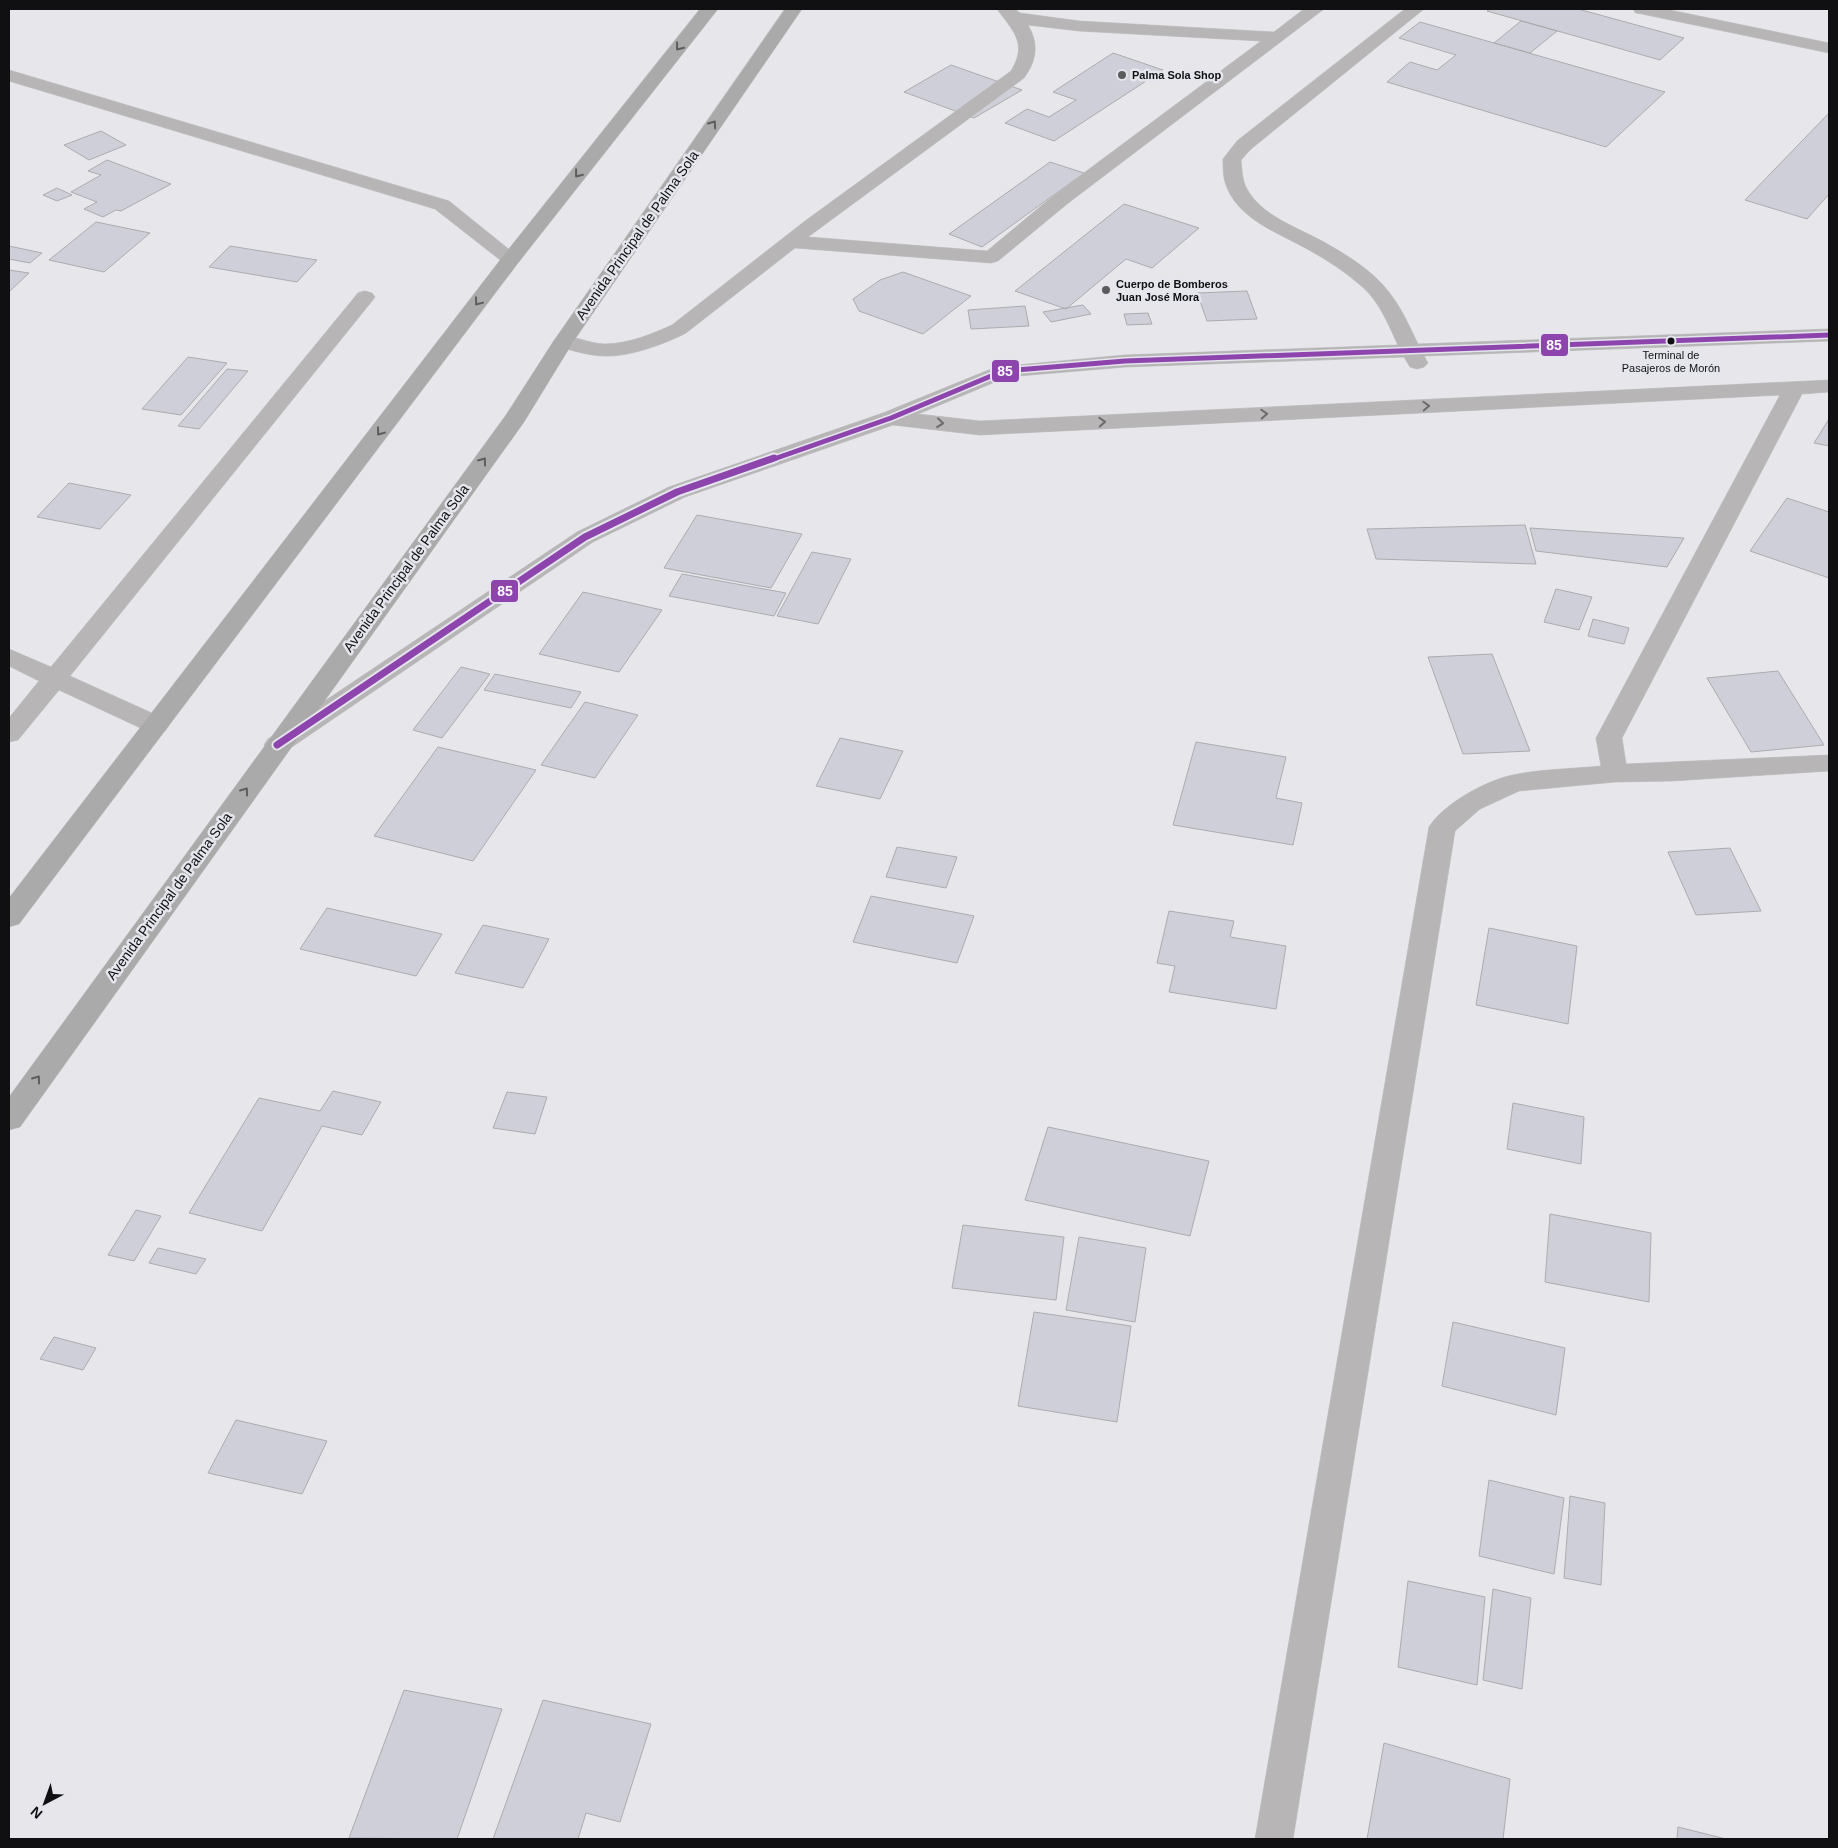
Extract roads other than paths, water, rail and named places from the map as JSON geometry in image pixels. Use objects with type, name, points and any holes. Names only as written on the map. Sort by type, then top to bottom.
[{"type":"highway","points":[[9,917],[511,259],[709,9]]},
{"type":"highway","name":"Avenida Principal de Palma Sola","points":[[9,1119],[516,416],[563,342],[793,9]]},
{"type":"street","points":[[790,242],[991,257],[1060,200],[1315,9]]},
{"type":"street","points":[[1414,357],[1387,301],[1345,263],[1263,217],[1249,205],[1239,192],[1234,181],[1232,160],[1244,145],[1415,9]]},
{"type":"street","points":[[1642,9],[1829,48]]},
{"type":"street","points":[[563,342],[605,350],[640,344],[660,338],[693,320],[790,242],[1018,74],[1027,57],[1027,45],[1024,34],[1010,13]]},
{"type":"street","points":[[1010,13],[1079,26],[1278,36]]},
{"type":"street","points":[[9,75],[442,204],[511,259]]},
{"type":"street","points":[[9,734],[365,297]]},
{"type":"street","points":[[277,745],[584,537],[677,492],[891,418],[1003,371],[1125,362],[1414,357],[1829,334]]},
{"type":"street","points":[[891,418],[980,428],[1829,386]]},
{"type":"street","points":[[1615,773],[1609,738],[1794,388]]},
{"type":"street","points":[[9,656],[156,725]]},
{"type":"street","points":[[1274,1839],[1442,828],[1471,803],[1514,782],[1615,773],[1672,772],[1829,763]]},
{"type":"place","name":"Palma Sola Shop","points":[[1122,75]]},
{"type":"place","name":"Cuerpo de Bomberos Juan José Mora","points":[[1106,290]]},
{"type":"place","name":"Terminal de Pasajeros de Morón","points":[[1671,341]]}]
